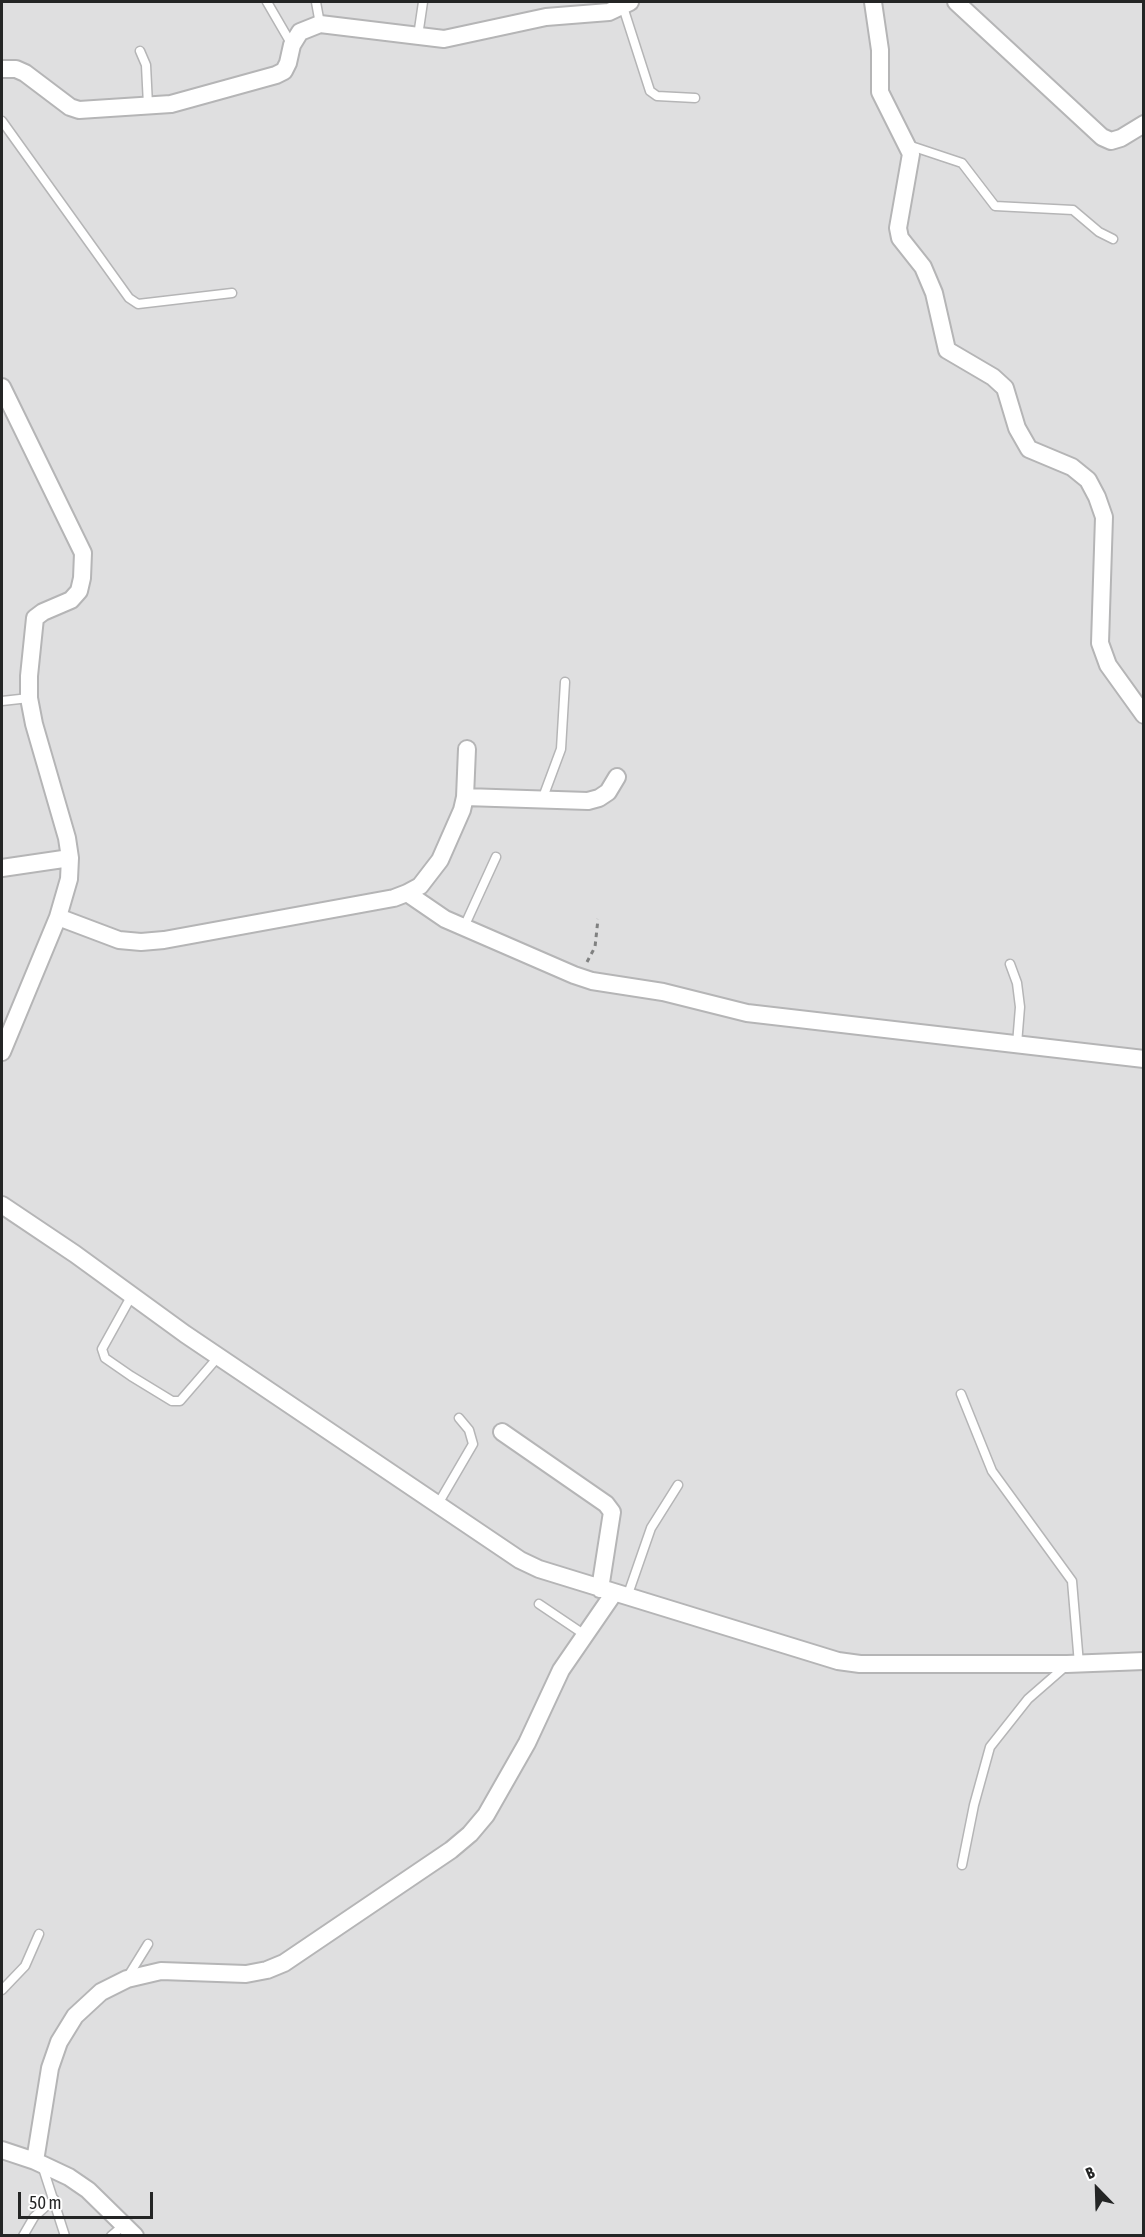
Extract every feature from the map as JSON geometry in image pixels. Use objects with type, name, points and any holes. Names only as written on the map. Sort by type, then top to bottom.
[{"type":"street","points":[[873,2],[880,50],[880,92],[911,154],[898,228],[906,249],[923,267],[934,293],[946,350],[993,377],[1005,388],[1017,428],[1029,449],[1072,467],[1088,480],[1104,517],[1100,643],[1108,665],[1143,715]]},
{"type":"street","points":[[956,2],[1102,137],[1111,141],[1121,138],[1143,124]]},
{"type":"street","points":[[2,69],[16,69],[25,73],[70,107],[79,110],[183,103],[276,75],[288,63],[292,45],[300,32],[320,24],[418,37],[455,38],[546,18],[609,12],[627,4]]},
{"type":"street","points":[[2,387],[83,553],[79,591],[70,600],[35,618],[29,698],[70,858],[69,879],[58,917],[2,1052]]},
{"type":"street","points":[[58,917],[119,939],[141,942],[164,940],[394,898],[408,893],[420,886],[440,860],[465,797],[466,749]]},
{"type":"street","points":[[465,797],[588,801],[608,792],[617,777]]},
{"type":"street","points":[[2,868],[70,858]]},
{"type":"street","points":[[408,893],[432,912],[579,977],[663,992],[747,1013],[1143,1059]]},
{"type":"street","points":[[2,1205],[219,1356],[520,1560],[539,1569],[838,1661],[860,1664],[1073,1664],[1143,1660]]},
{"type":"street","points":[[39,2163],[50,2068],[59,2042],[75,2016],[100,1992],[127,1979],[161,1971],[246,1974],[267,1971],[284,1963],[451,1850],[470,1834],[486,1815],[527,1743],[561,1670],[614,1593],[612,1512],[606,1504],[502,1432]]},
{"type":"street","points":[[2,2150],[39,2163],[88,2190],[123,2232]]},
{"type":"lane","points":[[267,2],[292,45]]},
{"type":"lane","points":[[316,2],[320,24]]},
{"type":"lane","points":[[418,37],[423,2]]},
{"type":"lane","points":[[627,4],[650,91],[657,96],[695,98]]},
{"type":"lane","points":[[140,51],[146,65],[148,105]]},
{"type":"lane","points":[[2,121],[129,298],[138,304],[232,293]]},
{"type":"lane","points":[[908,145],[962,163],[995,206],[1073,210],[1099,232],[1113,239]]},
{"type":"lane","points":[[542,800],[561,749],[565,682]]},
{"type":"lane","points":[[2,701],[29,698]]},
{"type":"lane","points":[[464,927],[496,857]]},
{"type":"lane","points":[[1010,964],[1017,983],[1020,1008],[1017,1044]]},
{"type":"lane","points":[[132,1295],[102,1349],[105,1358],[172,1401],[180,1401],[219,1356]]},
{"type":"lane","points":[[961,1394],[992,1471],[1072,1581],[1073,1664],[1028,1700],[990,1747],[974,1804],[963,1865]]},
{"type":"lane","points":[[438,1504],[473,1444],[469,1430],[459,1418]]},
{"type":"lane","points":[[614,1593],[678,1485]]},
{"type":"lane","points":[[539,1604],[585,1635]]},
{"type":"lane","points":[[2,1990],[25,1966],[39,1934]]},
{"type":"lane","points":[[127,1979],[148,1944]]},
{"type":"lane","points":[[39,2163],[54,2199],[65,2235]]},
{"type":"lane","points":[[23,2235],[34,2217],[54,2199]]},
{"type":"path","points":[[579,977],[595,947],[598,919]]}]
